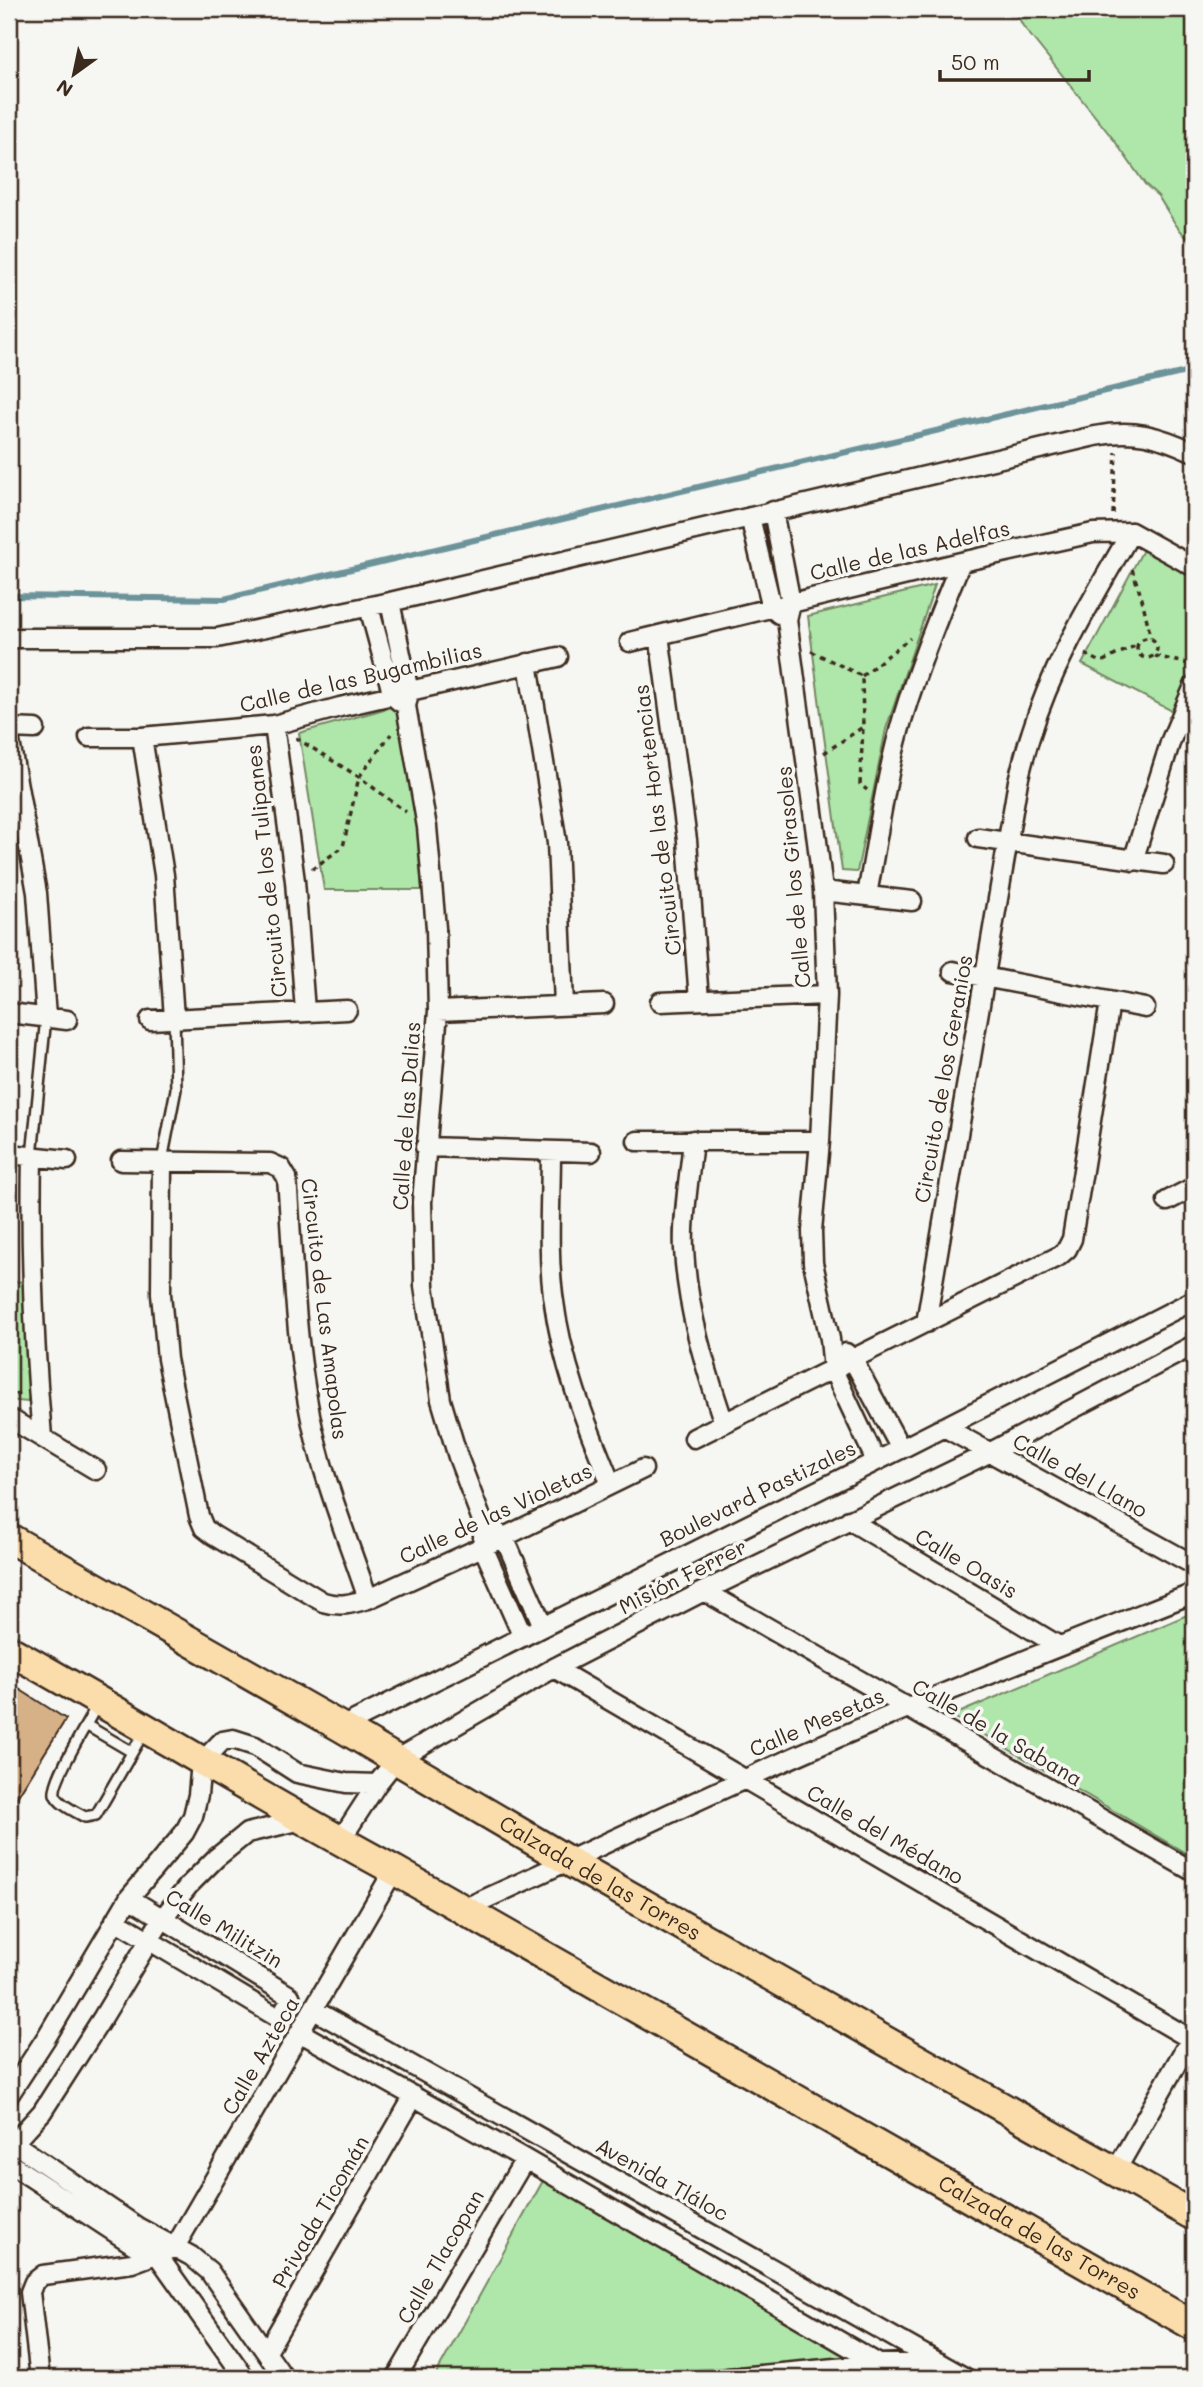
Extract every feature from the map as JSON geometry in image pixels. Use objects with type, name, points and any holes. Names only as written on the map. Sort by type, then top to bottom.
[{"type":"main road","name":"Calzada de las Torres","points":[[9,1538],[341,1727],[570,1862],[1194,2216]]},
{"type":"main road","name":"Calzada de las Torres","points":[[9,1650],[93,1713],[146,1727],[302,1821],[463,1909],[1194,2326]]},
{"type":"street","points":[[9,638],[217,638],[369,607],[1117,432],[1144,434],[1194,452]]},
{"type":"street","name":"Calle de los Girasoles","points":[[773,511],[792,603],[787,620],[823,891],[827,995],[820,1141],[812,1231],[813,1263],[830,1339],[833,1370],[876,1461]]},
{"type":"street","points":[[750,517],[772,608],[787,620]]},
{"type":"street","name":"Calle de las Adelfas","points":[[630,642],[961,562],[1112,530],[1194,567]]},
{"type":"street","name":"Circuito de los Geranios","points":[[926,1323],[1018,780],[1031,734],[1068,646],[1127,538]]},
{"type":"street","points":[[867,895],[903,718],[939,615],[961,562]]},
{"type":"street","name":"Calle de las Dalias","points":[[390,602],[404,702],[427,827],[436,928],[438,1011],[422,1202],[424,1286],[441,1400],[458,1457],[483,1523],[482,1547],[523,1637]]},
{"type":"street","name":"Calle de las Dalias","points":[[369,607],[404,702]]},
{"type":"street","name":"Circuito de las Hortencias","points":[[659,635],[687,840],[699,1000]]},
{"type":"street","name":"Calle de las Bugambilias","points":[[89,737],[142,737],[274,725],[340,707],[404,702],[528,663],[558,657]]},
{"type":"street","points":[[528,663],[557,843],[564,1005]]},
{"type":"street","points":[[1133,861],[1163,762],[1194,686]]},
{"type":"street","name":"Circuito de los Tulipanes","points":[[274,725],[295,881],[305,1011]]},
{"type":"street","points":[[9,728],[36,729]]},
{"type":"street","points":[[9,736],[37,894],[46,1017]]},
{"type":"street","points":[[142,737],[164,875],[174,1018]]},
{"type":"street","points":[[978,838],[1164,864]]},
{"type":"street","points":[[823,891],[912,901]]},
{"type":"street","points":[[953,971],[1144,1008]]},
{"type":"street","points":[[660,1002],[827,995]]},
{"type":"street","points":[[694,1438],[1059,1256],[1067,1249],[1072,1239],[1110,1002]]},
{"type":"street","points":[[438,1011],[604,1004]]},
{"type":"street","name":"Circuito de los Tulipanes","points":[[150,1020],[347,1010]]},
{"type":"street","points":[[9,1013],[67,1020]]},
{"type":"street","points":[[637,1140],[820,1141]]},
{"type":"street","points":[[693,1140],[684,1246],[687,1282],[700,1345],[724,1423]]},
{"type":"street","points":[[425,1147],[591,1152]]},
{"type":"street","points":[[551,1151],[550,1239],[553,1295],[565,1357],[585,1422],[611,1485]]},
{"type":"street","points":[[9,1154],[67,1160]]},
{"type":"street","points":[[32,1156],[30,1224],[43,1437]]},
{"type":"street","name":"Circuito de Las Amapolas","points":[[121,1161],[270,1163],[281,1168],[287,1178],[298,1327],[314,1428],[319,1452],[368,1599]]},
{"type":"street","points":[[162,1161],[162,1294],[167,1359],[199,1516],[204,1528],[323,1602],[337,1606],[368,1599]]},
{"type":"street","points":[[1167,1201],[1194,1187]]},
{"type":"street","name":"Boulevard Pastizales","points":[[341,1727],[1194,1300]]},
{"type":"street","points":[[830,1339],[853,1360],[901,1449]]},
{"type":"street","name":"Misión Ferrer","points":[[340,1841],[396,1760],[554,1668],[704,1591],[989,1452],[1194,1345]]},
{"type":"street","points":[[9,1418],[96,1470]]},
{"type":"street","name":"Calle del Llano","points":[[944,1427],[1194,1564]]},
{"type":"street","name":"Calle de las Violetas","points":[[368,1599],[643,1469]]},
{"type":"street","name":"Calle Oasis","points":[[849,1520],[1059,1646]]},
{"type":"street","points":[[483,1523],[504,1537],[543,1626]]},
{"type":"street","name":"Calle de la Sabana","points":[[704,1591],[1194,1872]]},
{"type":"street","name":"Calle Mesetas","points":[[463,1909],[570,1862],[744,1779],[1059,1646],[1194,1593]]},
{"type":"street","name":"Calle del Médano","points":[[554,1668],[1193,2038]]},
{"type":"street","points":[[9,2095],[129,1898],[184,1833],[196,1805],[204,1760],[222,1741],[233,1739],[255,1746],[297,1773],[346,1783],[377,1784]]},
{"type":"street","points":[[284,2378],[209,2271],[175,2246],[139,2228],[10,2144],[42,2112],[162,1919],[189,1885],[247,1833],[302,1821]]},
{"type":"street","name":"Calle Azteca","points":[[175,2246],[394,1870]]},
{"type":"street","name":"Calle Militzin","points":[[116,1920],[277,2017],[286,2007],[290,1996],[129,1898]]},
{"type":"street","name":"Avenida Tláloc","points":[[314,2010],[965,2378]]},
{"type":"street","points":[[301,2033],[525,2159],[878,2364],[900,2371],[937,2362]]},
{"type":"street","points":[[1115,2172],[1193,2038]]},
{"type":"street","name":"Privada Ticomán","points":[[267,2351],[414,2096]]},
{"type":"street","name":"Calle Tlacopan","points":[[396,2378],[525,2159]]},
{"type":"street","points":[[9,2163],[134,2245],[156,2253],[245,2378]]},
{"type":"street","points":[[40,2378],[30,2292],[34,2282],[43,2275],[132,2263],[175,2246]]},
{"type":"street","points":[[728,2378],[776,2376],[878,2364]]},
{"type":"lane","points":[[32,1156],[46,1017]]},
{"type":"lane","points":[[162,1161],[176,1089],[174,1018]]},
{"type":"lane","points":[[132,1752],[93,1713],[62,1769],[55,1795],[85,1817],[96,1815],[132,1752],[146,1727]]},
{"type":"path","points":[[1112,530],[1117,432]]},
{"type":"path","points":[[1127,538],[1151,638],[1157,646],[1154,655],[1149,659],[1142,657],[1137,645]]},
{"type":"path","points":[[862,676],[939,615]]},
{"type":"path","points":[[1068,646],[1101,662],[1137,645],[1140,640],[1151,638]]},
{"type":"path","points":[[790,640],[862,676]]},
{"type":"path","points":[[1154,655],[1194,665]]},
{"type":"path","points":[[862,676],[860,783],[884,802]]},
{"type":"path","points":[[295,881],[343,846],[359,777],[404,702]]},
{"type":"path","points":[[274,725],[359,777],[427,827]]},
{"type":"path","points":[[808,763],[863,727]]},
{"type":"green space","points":[[1014,9],[1194,9],[1194,247],[1158,196],[1145,184],[1114,140],[1023,26]]},
{"type":"green space","points":[[1144,548],[1194,574],[1194,675],[1174,712],[1082,664]]},
{"type":"green space","points":[[935,585],[886,729],[857,872],[842,871],[808,616]]},
{"type":"green space","points":[[395,706],[415,803],[422,890],[324,890],[299,733]]},
{"type":"green space","points":[[9,1281],[26,1282],[30,1394],[27,1402],[9,1400]]},
{"type":"green space","points":[[1194,1612],[1194,1858],[952,1716]]},
{"type":"green space","points":[[544,2179],[854,2358],[589,2378],[434,2378]]},
{"type":"building","points":[[19,1689],[66,1719],[9,1810],[9,1704]]},
{"type":"waterway","points":[[9,596],[224,599],[1194,370]]}]
